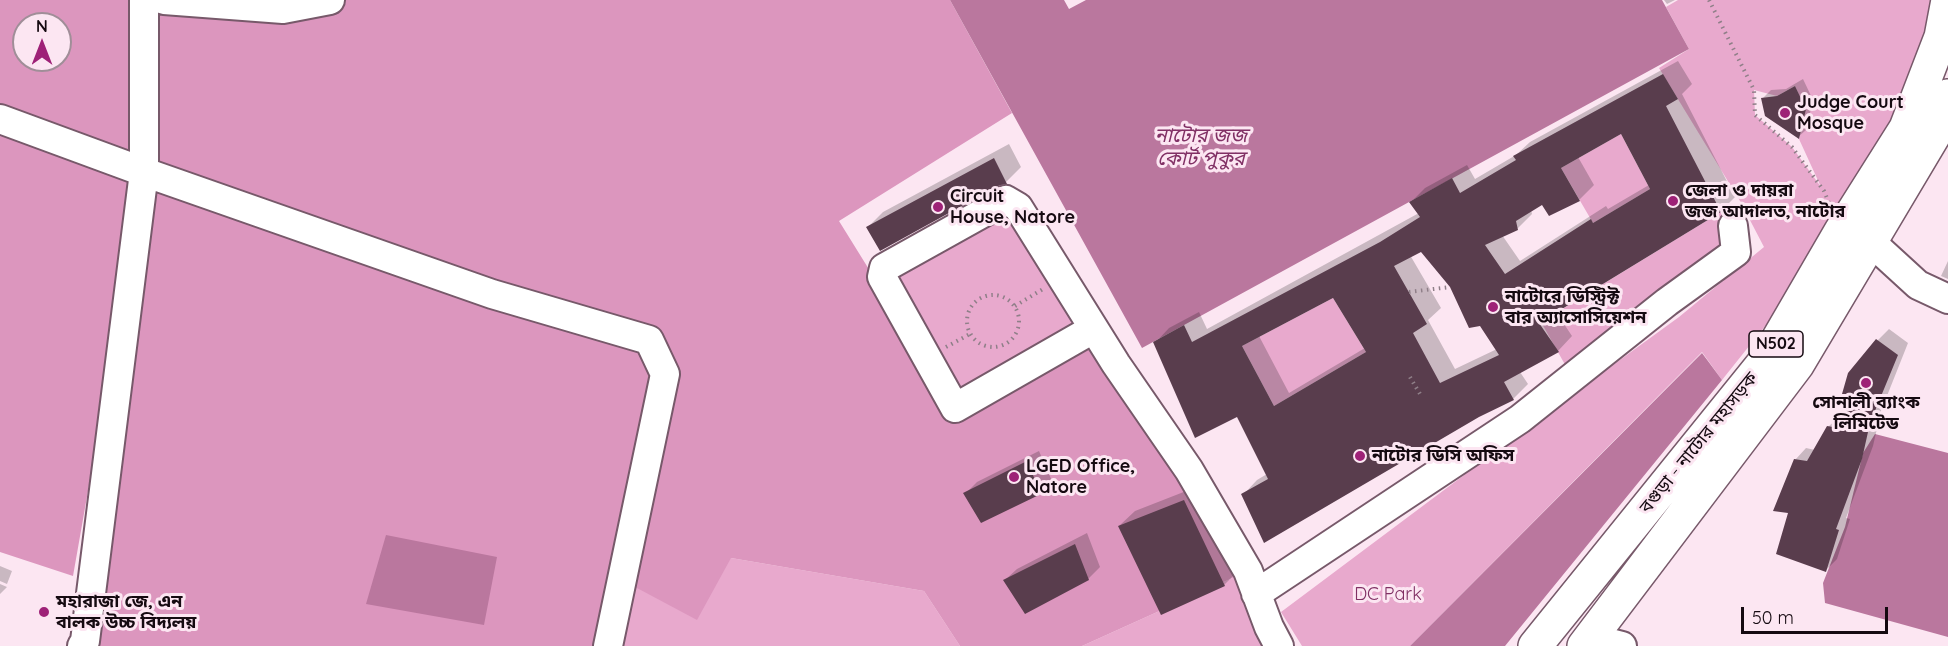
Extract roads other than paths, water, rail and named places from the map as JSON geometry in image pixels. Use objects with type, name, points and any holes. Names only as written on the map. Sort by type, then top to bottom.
[{"type":"highway","name":"বগুড়া - নাটোর মহাসড়ক","points":[[1587,642],[1797,366],[1906,128],[1941,37],[1948,0]]},
{"type":"highway","name":"বগুড়া - নাটোর মহাসড়ক","points":[[1535,646],[1766,360],[1938,128],[1948,96]]},
{"type":"street","points":[[82,646],[85,641],[144,172],[144,0]]},
{"type":"street","points":[[164,0],[283,9],[330,0]]},
{"type":"street","points":[[0,118],[144,172],[492,294],[649,340],[665,374],[608,646]]},
{"type":"street","points":[[1093,328],[955,408],[882,277],[884,268],[1006,200],[1018,207],[1093,328],[1189,470],[1248,571],[1269,627],[1279,646]]},
{"type":"street","points":[[1256,594],[1520,419],[1667,302],[1736,252],[1733,226]]},
{"type":"street","points":[[1856,237],[1918,285],[1948,299]]},
{"type":"street","points":[[1587,642],[1622,646]]},
{"type":"water","name":"নাটোর জজ কোর্ট পুকুর","points":[[950,0],[1064,0],[1069,9],[1086,0],[1662,0],[1689,49],[1142,348]]},
{"type":"water","points":[[1702,353],[1722,380],[1505,646],[1410,646]]},
{"type":"water","points":[[1875,434],[1948,453],[1948,637],[1825,603],[1823,583],[1845,527],[1863,453]]},
{"type":"water","points":[[386,535],[497,557],[484,625],[366,604]]},
{"type":"place","name":"Judge Court Mosque","points":[[1785,113]]},
{"type":"place","name":"জেলা ও দায়রা জজ আদালত, নাটোর","points":[[1673,201]]},
{"type":"place","name":"Circuit House, Natore","points":[[938,207]]},
{"type":"place","name":"নাটোরে ডিস্ট্রিক্ট বার অ্যাসোসিয়েশন","points":[[1493,307]]},
{"type":"place","name":"সোনালী ব্যাংক লিমিটেড","points":[[1866,383]]},
{"type":"place","name":"নাটোর ডিসি অফিস","points":[[1360,456]]},
{"type":"place","name":"LGED Office, Natore","points":[[1014,477]]},
{"type":"place","name":"মহারাজা জে, এন বালক উচ্চ বিদ্যলয়","points":[[44,612]]},
{"type":"park label","name":"DC Park","points":[[1388,595]]}]
